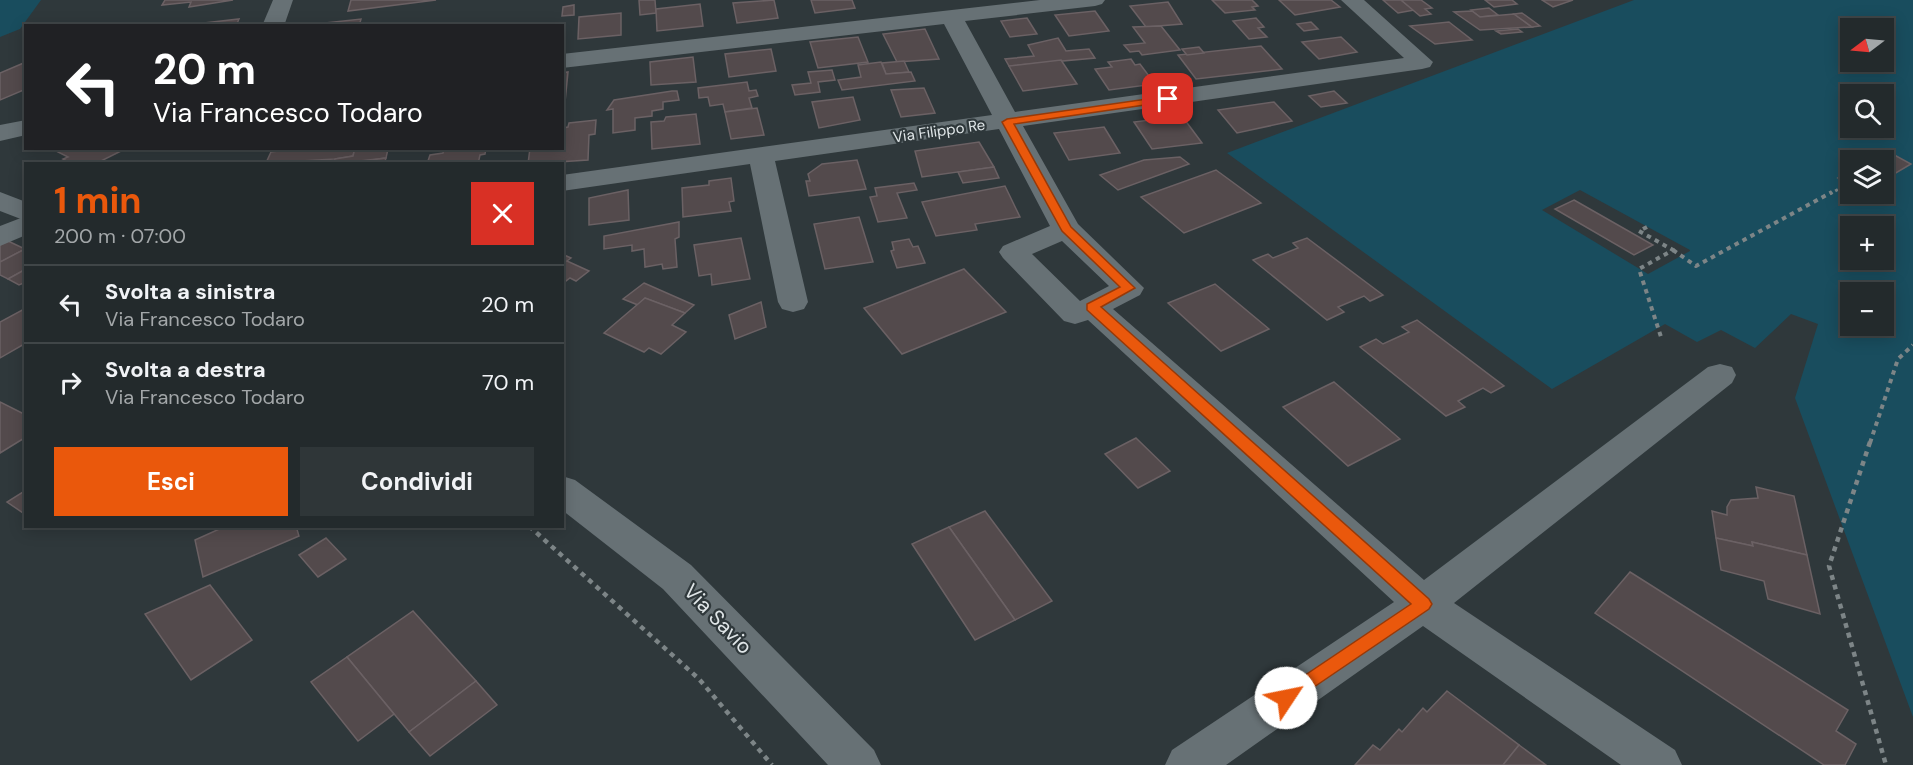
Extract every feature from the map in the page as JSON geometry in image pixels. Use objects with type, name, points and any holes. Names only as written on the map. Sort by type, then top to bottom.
[{"type":"street","points":[[274,24],[284,0]]},
{"type":"street","points":[[564,61],[1095,0]]},
{"type":"street","name":"Via Filippo Re","points":[[564,183],[1422,62],[1352,0]]},
{"type":"street","points":[[951,16],[1066,229],[1129,288],[1075,314],[1012,252],[1066,229]]},
{"type":"street","points":[[0,132],[24,127]]},
{"type":"street","points":[[760,156],[793,302]]},
{"type":"street","points":[[0,200],[24,212]]},
{"type":"street","points":[[0,237],[24,225]]},
{"type":"street","points":[[1092,307],[1424,604],[1659,765]]},
{"type":"street","points":[[1188,765],[1424,604],[1720,375]]},
{"type":"street","name":"Via Savio","points":[[564,492],[677,577],[858,765]]},
{"type":"path","points":[[1647,227],[1639,231],[1696,266],[1840,188]]},
{"type":"path","points":[[1661,337],[1639,269],[1673,250]]},
{"type":"path","points":[[1886,765],[1829,566],[1898,359],[1913,345]]},
{"type":"path","points":[[531,528],[699,679],[772,765]]},
{"type":"shaded area","points":[[0,0],[41,0],[20,29],[0,37]]},
{"type":"shaded area","points":[[1634,0],[1913,0],[1913,717],[1795,398],[1818,324],[1791,314],[1755,348],[1721,330],[1697,342],[1665,324],[1552,389],[1227,153]],"holes":[[[1580,190],[1690,250],[1690,251],[1648,274],[1542,210]]]},
{"type":"building","points":[[165,0],[233,0],[189,7],[191,2],[162,5]]},
{"type":"building","points":[[351,0],[436,0],[348,11]]},
{"type":"building","points":[[639,0],[655,0],[656,13],[640,15]]},
{"type":"building","points":[[774,0],[778,18],[737,23],[733,3]]},
{"type":"building","points":[[811,0],[852,0],[855,8],[815,13]]},
{"type":"building","points":[[1212,0],[1252,0],[1258,6],[1252,7],[1255,10],[1225,13]]},
{"type":"building","points":[[1279,0],[1331,0],[1340,7],[1295,15]]},
{"type":"building","points":[[1383,0],[1401,0],[1414,10],[1398,13]]},
{"type":"building","points":[[1401,0],[1421,0],[1432,8],[1425,9],[1431,14],[1420,16]]},
{"type":"building","points":[[1485,0],[1512,0],[1517,4],[1494,7]]},
{"type":"building","points":[[1542,0],[1573,0],[1553,7]]},
{"type":"building","points":[[1168,2],[1182,24],[1146,27],[1130,6]]},
{"type":"building","points":[[700,4],[703,26],[657,31],[656,9]]},
{"type":"building","points":[[574,5],[574,15],[562,16],[563,7]]},
{"type":"building","points":[[1489,8],[1498,15],[1480,17],[1471,10]]},
{"type":"building","points":[[1095,11],[1109,31],[1069,36],[1055,15]]},
{"type":"building","points":[[1472,11],[1480,17],[1514,14],[1532,27],[1480,30],[1454,12]]},
{"type":"building","points":[[621,13],[621,35],[578,39],[579,17]]},
{"type":"building","points":[[1522,13],[1540,26],[1532,27],[1514,14]]},
{"type":"building","points":[[1027,18],[1037,34],[1010,37],[1001,21]]},
{"type":"building","points":[[1256,18],[1264,27],[1258,28],[1267,37],[1249,39],[1233,21]]},
{"type":"building","points":[[239,19],[237,24],[195,24]]},
{"type":"building","points":[[361,19],[360,24],[316,24]]},
{"type":"building","points":[[1311,22],[1318,29],[1304,31],[1297,24]]},
{"type":"building","points":[[1449,22],[1472,40],[1435,44],[1410,26]]},
{"type":"building","points":[[1161,26],[1180,50],[1142,55],[1139,51],[1130,52],[1124,45],[1145,43],[1133,27]]},
{"type":"building","points":[[925,29],[939,59],[897,62],[883,34]]},
{"type":"building","points":[[1518,29],[1522,32],[1501,34],[1496,31]]},
{"type":"building","points":[[858,37],[868,62],[818,68],[810,42]]},
{"type":"building","points":[[1341,37],[1357,52],[1319,59],[1302,42]]},
{"type":"building","points":[[1058,38],[1066,51],[1089,49],[1095,58],[1009,66],[1005,59],[1034,56],[1028,45]]},
{"type":"building","points":[[1261,46],[1282,69],[1196,79],[1178,55]]},
{"type":"building","points":[[1199,47],[1204,53],[1187,55],[1182,49]]},
{"type":"building","points":[[771,49],[776,71],[729,77],[725,54]]},
{"type":"building","points":[[693,57],[696,82],[651,85],[650,62]]},
{"type":"building","points":[[1131,59],[1135,65],[1140,64],[1155,84],[1109,90],[1095,69],[1112,67],[1108,62]]},
{"type":"building","points":[[1061,60],[1077,84],[1023,91],[1009,66]]},
{"type":"building","points":[[904,61],[909,72],[886,74],[882,63]]},
{"type":"building","points":[[881,62],[886,74],[911,72],[915,81],[842,90],[838,80],[861,77],[858,65]]},
{"type":"building","points":[[24,63],[24,90],[0,100],[0,73]]},
{"type":"building","points":[[832,70],[835,80],[818,82],[820,92],[795,95],[792,85],[811,83],[808,72]]},
{"type":"building","points":[[568,72],[565,102],[564,102],[564,73]]},
{"type":"building","points":[[747,82],[749,91],[756,90],[758,96],[749,98],[752,108],[725,112],[723,104],[710,106],[708,97],[699,98],[698,88]]},
{"type":"building","points":[[924,88],[935,113],[901,117],[891,90]]},
{"type":"building","points":[[677,91],[679,100],[663,102],[663,109],[652,111],[652,116],[635,118],[635,130],[613,133],[613,109],[607,110],[614,100]]},
{"type":"building","points":[[1334,91],[1347,103],[1321,107],[1309,96]]},
{"type":"building","points":[[853,97],[860,120],[819,128],[812,102]]},
{"type":"building","points":[[1274,102],[1292,121],[1237,133],[1218,110]]},
{"type":"building","points":[[757,108],[764,135],[731,139],[725,112]]},
{"type":"building","points":[[696,114],[700,144],[652,149],[651,122],[664,121],[666,117]]},
{"type":"building","points":[[1182,116],[1202,143],[1152,149],[1134,122]]},
{"type":"building","points":[[596,120],[595,134],[589,135],[588,160],[528,162],[530,150],[564,150],[564,128],[568,127],[569,123]]},
{"type":"building","points":[[1104,127],[1120,153],[1069,160],[1054,133]]},
{"type":"building","points":[[979,142],[994,167],[922,177],[915,151]]},
{"type":"building","points":[[54,150],[123,150],[99,162],[68,162],[63,159],[68,157]]},
{"type":"building","points":[[354,150],[353,156],[335,159],[266,162],[271,152]]},
{"type":"building","points":[[354,150],[388,150],[386,158],[334,162],[335,159],[353,156]]},
{"type":"building","points":[[444,150],[486,150],[485,154],[480,155],[478,162],[428,162],[430,155],[443,153]]},
{"type":"building","points":[[1894,155],[1911,164],[1894,174]]},
{"type":"building","points":[[1180,157],[1189,164],[1118,190],[1100,175],[1144,160]]},
{"type":"building","points":[[386,158],[385,162],[357,162]]},
{"type":"building","points":[[857,160],[866,189],[809,196],[806,181],[810,181],[808,174],[822,164]]},
{"type":"building","points":[[994,167],[999,178],[963,183],[958,172]]},
{"type":"building","points":[[1216,170],[1261,203],[1184,233],[1141,197]]},
{"type":"building","points":[[731,178],[734,201],[729,202],[731,211],[683,217],[682,188],[709,185],[709,181]]},
{"type":"building","points":[[914,183],[917,190],[897,193],[907,218],[878,222],[870,197],[877,196],[875,188]]},
{"type":"building","points":[[1005,186],[1020,217],[975,224],[977,230],[936,236],[922,202]]},
{"type":"building","points":[[628,190],[629,220],[589,225],[589,198]]},
{"type":"building","points":[[1574,200],[1653,245],[1634,255],[1555,209]]},
{"type":"building","points":[[859,217],[873,262],[825,269],[814,224]]},
{"type":"building","points":[[679,222],[679,237],[675,239],[677,267],[663,269],[662,264],[645,267],[644,249],[632,251],[632,245],[604,249],[604,236]]},
{"type":"building","points":[[741,238],[750,279],[712,285],[711,274],[699,276],[694,245]]},
{"type":"building","points":[[1307,238],[1383,295],[1370,301],[1364,296],[1338,307],[1344,312],[1327,320],[1253,260],[1268,254],[1273,258],[1298,248],[1293,243]]},
{"type":"building","points":[[909,239],[913,247],[918,246],[925,263],[897,268],[891,251],[894,250],[892,242]]},
{"type":"building","points":[[8,241],[24,250],[0,262],[0,245]]},
{"type":"building","points":[[24,250],[24,270],[8,279],[0,275],[0,262]]},
{"type":"building","points":[[564,255],[571,258],[567,261],[589,271],[576,281],[570,278],[564,282]]},
{"type":"building","points":[[964,269],[1006,312],[902,354],[864,308]]},
{"type":"building","points":[[24,270],[24,283],[19,285],[8,279]]},
{"type":"building","points":[[644,283],[694,305],[685,313],[645,298],[638,305],[623,299]]},
{"type":"building","points":[[1215,284],[1269,329],[1221,351],[1168,303]]},
{"type":"building","points":[[645,298],[685,313],[672,325],[686,332],[661,354],[649,348],[644,352],[604,333]]},
{"type":"building","points":[[761,302],[766,327],[735,339],[729,315]]},
{"type":"building","points":[[24,309],[24,344],[0,358],[0,322]]},
{"type":"building","points":[[1417,320],[1504,386],[1491,393],[1483,388],[1458,401],[1465,407],[1446,416],[1360,347],[1376,339],[1383,344],[1409,332],[1402,327]]},
{"type":"building","points":[[1334,382],[1400,439],[1348,466],[1283,407]]},
{"type":"building","points":[[0,402],[24,414],[24,438],[0,453]]},
{"type":"building","points":[[1136,438],[1170,471],[1138,488],[1105,454]]},
{"type":"building","points":[[1756,487],[1794,496],[1807,555],[1752,542],[1753,546],[1716,538],[1712,511],[1727,515],[1727,507],[1731,500],[1758,498]]},
{"type":"building","points":[[24,491],[24,514],[7,502]]},
{"type":"building","points":[[985,511],[1052,601],[1015,620],[949,527]]},
{"type":"building","points":[[949,527],[1015,620],[975,640],[912,544]]},
{"type":"building","points":[[222,528],[297,528],[299,536],[203,577],[195,540]]},
{"type":"building","points":[[326,538],[346,559],[318,577],[299,555]]},
{"type":"building","points":[[1716,538],[1753,546],[1752,542],[1807,555],[1820,614],[1768,599],[1764,581],[1721,570]]},
{"type":"building","points":[[1630,572],[1848,710],[1836,731],[1856,744],[1845,765],[1824,765],[1595,613]]},
{"type":"building","points":[[210,585],[252,640],[191,680],[145,614]]},
{"type":"building","points":[[413,611],[476,681],[409,732],[347,657]]},
{"type":"building","points":[[347,657],[394,714],[358,741],[311,682]]},
{"type":"building","points":[[476,681],[497,705],[430,756],[409,732]]},
{"type":"building","points":[[1447,691],[1519,745],[1503,765],[1355,765],[1373,745],[1380,750],[1399,729],[1402,732],[1423,708],[1427,712]]},
{"type":"building","points":[[1519,745],[1546,765],[1503,765]]},
{"type":"route","points":[[1168,99],[1007,122],[1066,229],[1129,288],[1092,307],[1424,604],[1286,698]]}]
